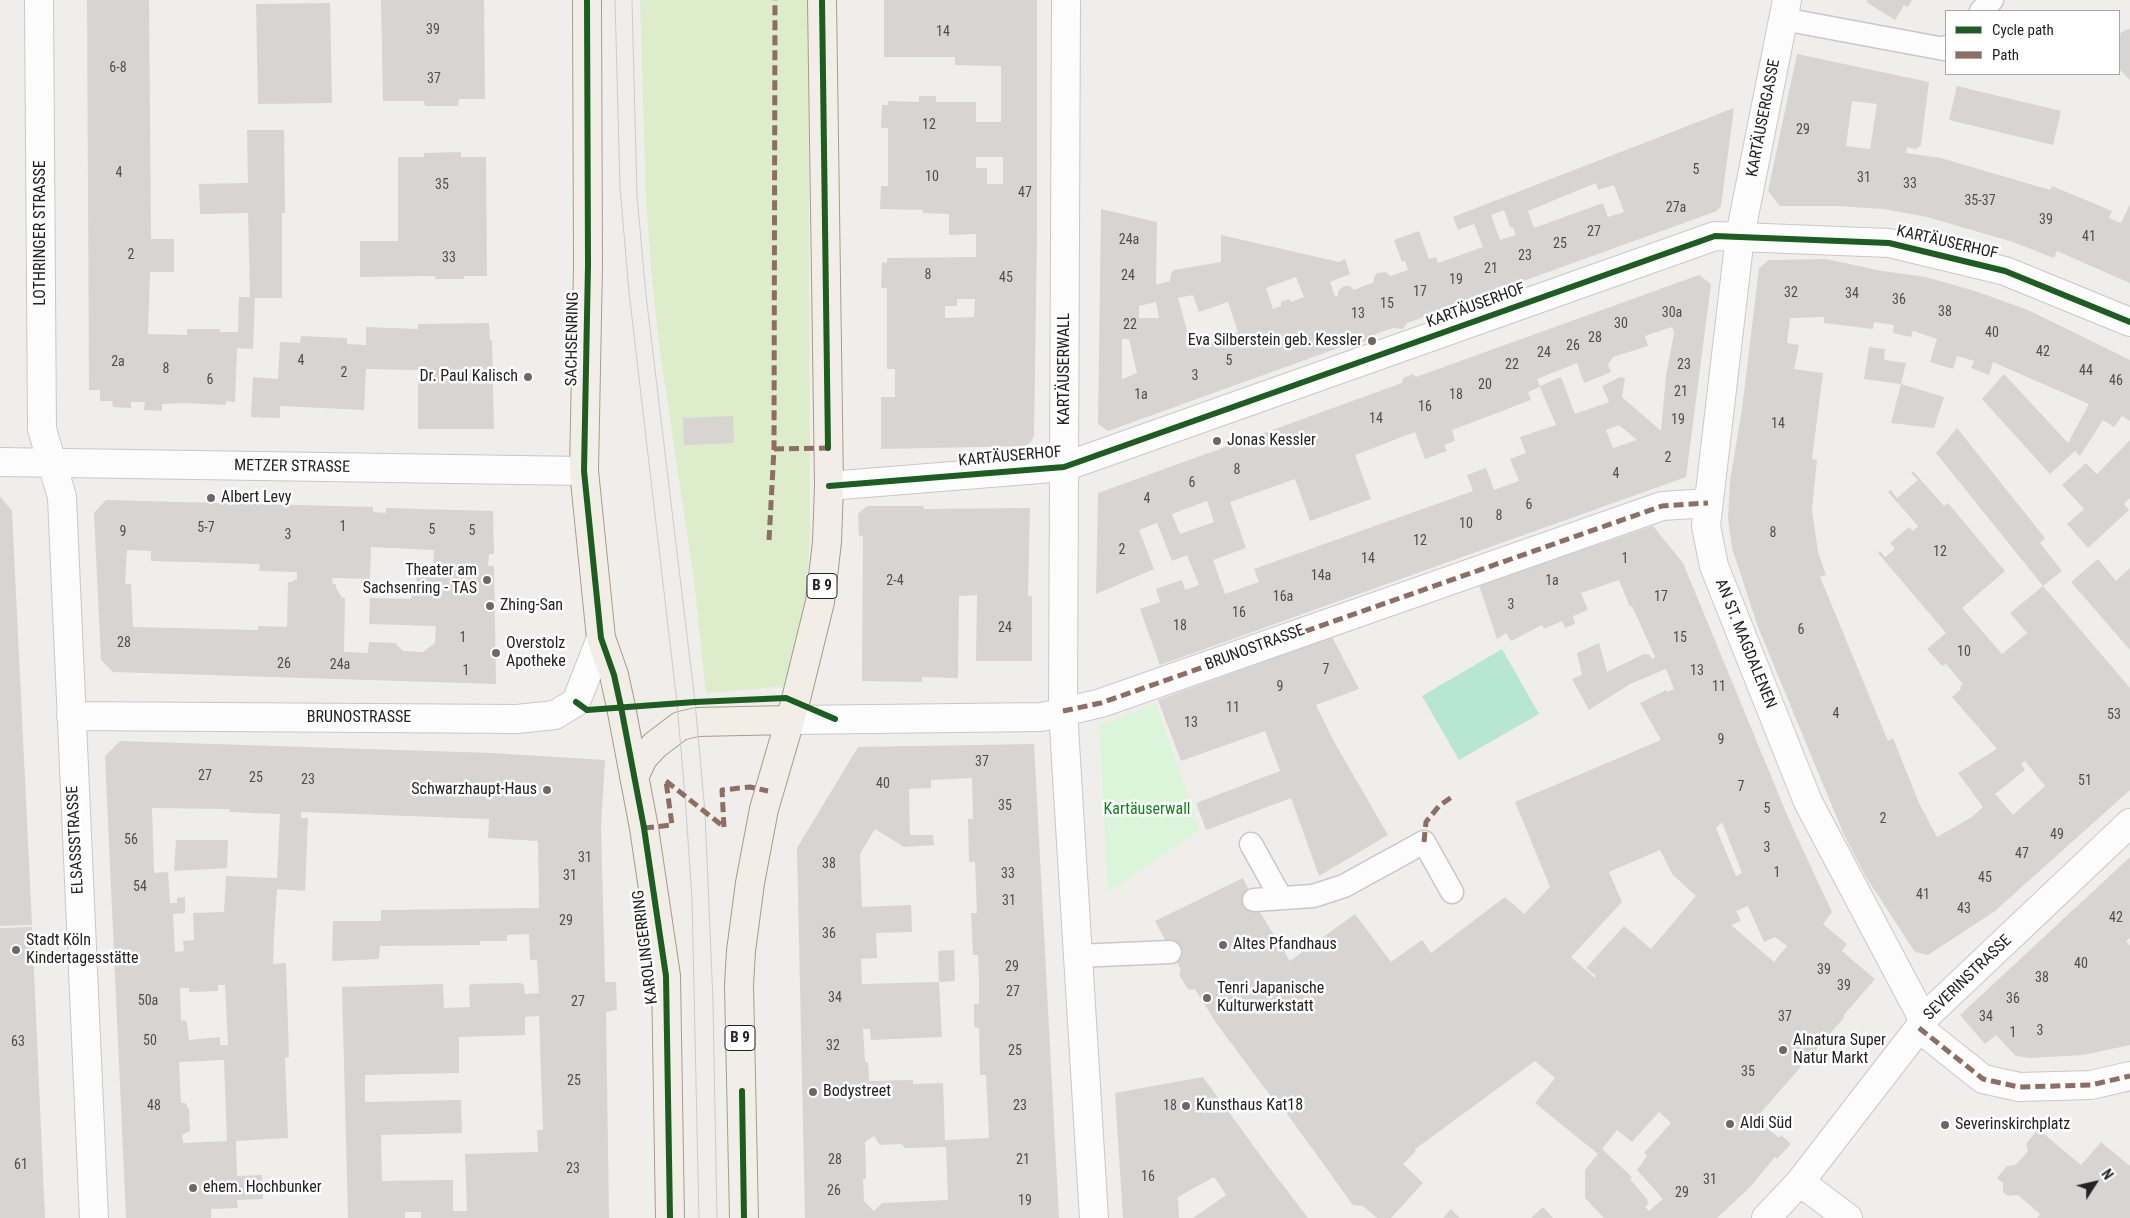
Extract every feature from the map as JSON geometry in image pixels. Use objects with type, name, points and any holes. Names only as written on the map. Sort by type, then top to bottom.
[{"type":"main road","name":"SACHSENRING","points":[[587,0],[588,265],[584,471],[601,638],[614,676]]},
{"type":"main road","name":"B 9","points":[[744,1218],[739,985],[741,950],[749,891],[768,791],[790,720],[820,602],[827,542],[829,486],[822,0]]},
{"type":"main road","name":"KAROLINGERRING","points":[[614,676],[634,777],[666,976],[670,1218]]},
{"type":"main road","points":[[634,777],[643,758],[655,745],[680,726],[697,722],[790,720]]},
{"type":"street","name":"LOTHRINGER STRASSE","points":[[39,0],[42,429],[53,464]]},
{"type":"street","name":"KARTÄUSERWALL","points":[[1066,0],[1063,711],[1094,1218]]},
{"type":"street","name":"KARTÄUSERGASSE","points":[[1740,236],[1785,9]]},
{"type":"street","name":"KARTÄUSERHOF","points":[[829,486],[1064,467],[1715,236],[1889,243],[2005,271],[2130,322]]},
{"type":"street","name":"AN ST. MAGDALENEN","points":[[1740,236],[1706,526],[1714,566],[1808,802],[1921,1024]]},
{"type":"street","name":"METZER STRASSE","points":[[0,462],[584,471]]},
{"type":"street","name":"ELSASSSTRASSE","points":[[53,464],[62,497],[94,1218]]},
{"type":"street","name":"BRUNOSTRASSE","points":[[790,720],[1042,717],[1101,703],[1662,506],[1708,503]]},
{"type":"street","name":"BRUNOSTRASSE","points":[[71,716],[517,719],[555,715],[576,702],[601,638]]},
{"type":"street","name":"SEVERINSTRASSE","points":[[1766,1218],[1800,1182],[1921,1024],[2130,823]]},
{"type":"street","points":[[1921,1024],[1983,1080],[2019,1087],[2082,1086],[2130,1076]]},
{"type":"street","points":[[1800,1182],[1848,1218]]},
{"type":"lane","points":[[1982,10],[1992,0]]},
{"type":"lane","points":[[1785,9],[1945,48]]},
{"type":"lane","points":[[1254,900],[1313,896],[1344,886],[1424,842],[1452,892]]},
{"type":"lane","points":[[1251,844],[1281,898]]},
{"type":"lane","points":[[1077,956],[1170,952]]},
{"type":"green space","points":[[640,0],[808,0],[810,527],[807,589],[800,634],[788,686],[706,693],[694,580],[658,338],[651,267],[646,200]]},
{"type":"green space","points":[[1502,649],[1539,714],[1459,760],[1422,696]]},
{"type":"green space","name":"Kartäuserwall","points":[[1156,704],[1200,830],[1108,892],[1099,725]]},
{"type":"building","points":[[87,0],[149,0],[151,239],[174,239],[174,272],[150,272],[148,334],[187,335],[187,329],[220,329],[220,332],[238,332],[239,297],[250,297],[248,213],[200,214],[199,184],[248,183],[247,130],[284,130],[285,213],[282,213],[282,298],[255,298],[253,349],[237,348],[235,402],[226,401],[226,405],[162,404],[162,411],[144,410],[145,402],[131,402],[131,408],[113,407],[112,401],[100,401],[100,390],[89,390]]},
{"type":"building","points":[[381,0],[484,0],[485,99],[459,99],[458,106],[425,106],[424,101],[383,101]]},
{"type":"building","points":[[884,0],[1037,0],[1037,235],[1034,435],[1031,442],[1025,446],[881,449],[881,397],[895,397],[895,369],[887,369],[887,288],[881,288],[882,262],[887,263],[887,258],[976,257],[976,234],[949,235],[949,214],[923,213],[923,210],[880,209],[881,186],[888,186],[888,128],[881,128],[882,105],[888,105],[888,101],[919,102],[919,96],[936,96],[936,102],[976,102],[976,122],[1001,122],[1001,66],[955,65],[955,57],[884,57]],"holes":[[[976,157],[1003,157],[1003,184],[987,184],[987,168],[976,168]],[[957,299],[975,299],[974,317],[945,318],[945,306],[957,306]]]},
{"type":"building","points":[[1868,0],[1912,0],[1908,7],[1904,5],[1895,20],[1866,2]]},
{"type":"building","points":[[330,3],[332,103],[258,104],[256,4]]},
{"type":"building","points":[[2130,29],[2130,80],[2120,70],[2121,32]]},
{"type":"building","points":[[1797,54],[1929,82],[1921,145],[1916,149],[1907,147],[1906,153],[1941,158],[2050,190],[2052,186],[2112,211],[2109,218],[2121,223],[2130,204],[2130,283],[2057,251],[2054,258],[2013,242],[1927,217],[1883,209],[1838,206],[1780,206],[1768,191]],"holes":[[[1852,101],[1877,104],[1870,149],[1846,146]]]},
{"type":"building","points":[[1957,86],[2061,111],[2053,145],[1949,120]]},
{"type":"building","points":[[1734,108],[1721,206],[1717,211],[1407,323],[1403,329],[1393,328],[1381,332],[1369,337],[1364,342],[1355,342],[1108,431],[1098,424],[1101,209],[1157,222],[1156,285],[1170,281],[1174,270],[1221,262],[1221,235],[1339,262],[1345,259],[1350,274],[1330,282],[1335,296],[1338,296],[1338,291],[1344,286],[1350,286],[1354,290],[1374,282],[1374,277],[1377,273],[1386,272],[1390,276],[1408,270],[1405,261],[1402,262],[1394,240],[1419,231],[1429,259],[1436,257],[1438,263],[1483,247],[1474,224],[1458,230],[1453,217]],"holes":[[[1596,183],[1598,190],[1614,185],[1624,212],[1608,217],[1603,203],[1534,228],[1528,211]],[[1504,210],[1510,227],[1513,228],[1516,235],[1500,240],[1491,215]],[[1296,277],[1304,297],[1291,302],[1289,299],[1281,302],[1281,306],[1273,309],[1266,288]],[[1193,295],[1199,312],[1228,302],[1238,332],[1192,348],[1178,298]],[[1156,302],[1159,318],[1139,318],[1139,306]],[[1122,339],[1129,339],[1137,373],[1122,379]]]},
{"type":"building","points":[[461,152],[461,157],[486,157],[487,276],[464,276],[464,279],[435,279],[435,276],[360,277],[360,241],[398,241],[398,157],[424,157],[424,153]]},
{"type":"building","points":[[1826,259],[1882,271],[1926,277],[1978,292],[2028,310],[2130,360],[2130,421],[2122,416],[2114,427],[2103,420],[2080,456],[2075,451],[2050,474],[1982,399],[2004,374],[2068,443],[2089,404],[1993,362],[1989,375],[1971,368],[1974,361],[1957,356],[1953,369],[1930,362],[1937,339],[1913,331],[1911,337],[1893,333],[1894,325],[1874,322],[1873,329],[1824,323],[1824,317],[1790,318],[1787,343],[1799,345],[1794,369],[1823,373],[1812,459],[1817,460],[1812,510],[1818,552],[1826,575],[1820,577],[1888,741],[1893,738],[1919,803],[1937,837],[1972,817],[1983,807],[1958,773],[1997,749],[1952,697],[1961,689],[1960,686],[1963,684],[1946,664],[1942,666],[1927,649],[1946,633],[1878,553],[1880,551],[1885,557],[1895,549],[1890,543],[1909,527],[1913,531],[1918,526],[1888,492],[1891,490],[1897,498],[1918,480],[1911,473],[1913,471],[1944,506],[1948,503],[2005,571],[1962,608],[2002,654],[2027,633],[2010,613],[2043,586],[2130,688],[2130,790],[1995,911],[1928,955],[1915,952],[1866,877],[1844,835],[1758,627],[1732,548],[1728,518],[1730,481],[1742,409],[1759,268],[1769,260]],"holes":[[[2025,761],[2045,786],[2013,815],[1994,795],[2025,770],[2021,764]]]},
{"type":"building","points":[[1699,275],[1711,284],[1686,477],[1160,665],[1140,609],[1160,602],[1156,589],[1182,580],[1185,590],[1199,585],[1187,555],[1172,561],[1157,523],[1139,530],[1154,569],[1096,594],[1098,493],[1402,383],[1403,378],[1413,374],[1416,377]],"holes":[[[1672,327],[1674,333],[1666,376],[1661,431],[1622,397],[1625,378],[1620,377],[1602,386],[1609,402],[1575,414],[1561,377],[1540,386],[1537,379],[1577,363],[1584,383],[1611,372],[1608,365],[1613,357],[1648,346],[1645,336]],[[1540,387],[1556,425],[1520,437],[1526,453],[1510,459],[1519,481],[1494,490],[1486,468],[1467,475],[1473,491],[1254,569],[1259,582],[1225,594],[1213,560],[1246,548],[1230,502],[1295,479],[1310,521],[1371,499],[1355,455],[1415,432],[1425,459],[1447,451],[1444,445],[1455,441],[1452,430],[1531,400],[1528,392]],[[1619,425],[1637,440],[1613,448],[1606,430]],[[1207,501],[1214,522],[1180,534],[1172,514]]]},
{"type":"building","points":[[489,323],[490,340],[492,340],[494,429],[418,429],[418,370],[366,369],[364,410],[280,406],[280,418],[251,417],[253,377],[278,379],[280,342],[300,343],[301,336],[347,338],[347,344],[366,345],[366,327],[418,329],[418,324]]},
{"type":"building","points":[[1869,347],[1885,349],[1884,360],[1906,363],[1901,384],[1864,379]]},
{"type":"building","points":[[1901,384],[1944,397],[1934,428],[1891,423]]},
{"type":"building","points":[[733,416],[734,443],[684,445],[683,418]]},
{"type":"building","points":[[1957,428],[2045,538],[2040,543],[2062,571],[2043,586],[1936,453]]},
{"type":"building","points":[[2130,440],[2130,498],[2124,504],[2129,510],[2088,548],[2067,524],[2084,509],[2062,485],[2086,463],[2097,474]]},
{"type":"building","points":[[0,496],[12,511],[32,925],[0,926]]},
{"type":"building","points":[[106,500],[373,507],[373,512],[386,513],[386,508],[493,511],[494,554],[489,554],[488,566],[494,566],[496,684],[113,672],[101,660],[94,513]],"holes":[[[371,547],[434,550],[433,567],[417,566],[416,585],[411,599],[370,598],[369,624],[436,626],[435,643],[423,652],[403,651],[395,643],[369,642],[368,653],[344,652],[345,598],[342,598],[336,588],[336,584],[333,584],[332,578],[370,579]],[[127,550],[151,551],[151,561],[260,564],[259,571],[297,572],[297,580],[288,582],[287,627],[258,626],[258,630],[133,627],[131,584],[125,584]]]},
{"type":"building","points":[[867,506],[923,506],[924,509],[1030,508],[1028,596],[1032,596],[1032,661],[976,661],[977,595],[959,596],[958,678],[922,677],[922,682],[862,681],[863,536],[859,536],[858,514]]},
{"type":"building","points":[[1653,526],[1683,563],[1790,822],[1832,912],[1823,924],[1847,944],[1842,951],[1875,979],[1843,1016],[1845,1017],[1756,1118],[1779,1138],[1781,1135],[1791,1144],[1777,1159],[1775,1157],[1751,1186],[1717,1218],[1604,1218],[1585,1198],[1585,1170],[1598,1154],[1535,1103],[1555,1078],[1535,1061],[1414,1150],[1416,1151],[1403,1164],[1423,1183],[1391,1218],[1377,1218],[1363,1206],[1353,1205],[1277,1100],[1275,1102],[1216,1023],[1195,989],[1188,989],[1179,975],[1181,970],[1155,921],[1243,878],[1258,909],[1290,961],[1355,914],[1391,962],[1422,940],[1431,953],[1505,897],[1524,914],[1550,887],[1515,802],[1661,740],[1640,703],[1666,690],[1667,692],[1674,689],[1666,669],[1630,684],[1589,710],[1572,679],[1582,675],[1577,653],[1599,643],[1607,672],[1644,654],[1650,655],[1652,659],[1655,657],[1619,580],[1581,593],[1588,610],[1573,616],[1575,624],[1565,628],[1562,621],[1544,629],[1542,625],[1511,641],[1506,633],[1497,639],[1479,585]],"holes":[[[1722,822],[1742,873],[1736,876],[1716,828]],[[1660,850],[1672,874],[1696,896],[1651,949],[1624,926],[1586,968],[1596,976],[1595,978],[1571,957],[1622,902],[1609,872]],[[1748,906],[1764,942],[1775,937],[1787,946],[1774,962],[1731,925],[1741,921],[1736,911]],[[1659,1112],[1671,1123],[1644,1153],[1647,1156],[1637,1170],[1663,1199],[1649,1211],[1645,1207],[1648,1204],[1647,1199],[1630,1179],[1632,1177],[1602,1149],[1617,1130],[1632,1142]]]},
{"type":"building","points":[[2098,559],[2116,581],[2130,568],[2130,650],[2071,582]]},
{"type":"building","points":[[1332,637],[1359,689],[1316,705],[1333,740],[1388,835],[1319,876],[1291,798],[1206,830],[1196,803],[1280,771],[1265,731],[1181,761],[1158,700]]},
{"type":"building","points":[[120,741],[492,753],[605,760],[601,826],[605,982],[616,982],[617,1010],[606,1012],[609,1218],[421,1218],[421,1212],[405,1212],[405,1218],[348,1218],[342,987],[443,984],[444,1008],[470,1007],[469,986],[471,984],[521,983],[524,985],[525,994],[539,993],[537,960],[530,960],[529,934],[507,935],[507,941],[480,941],[480,945],[380,946],[379,959],[332,961],[333,921],[381,921],[381,910],[539,908],[538,841],[488,838],[489,819],[301,812],[301,818],[308,818],[305,891],[277,889],[274,936],[273,964],[286,963],[289,1057],[285,1058],[288,1138],[236,1141],[237,1176],[262,1175],[263,1199],[237,1200],[238,1208],[211,1209],[211,1218],[126,1218],[105,756]],"holes":[[[152,808],[230,809],[229,812],[280,814],[277,878],[226,876],[224,912],[193,913],[194,940],[183,941],[184,951],[175,952],[173,914],[185,913],[185,897],[177,898],[177,903],[170,903],[168,872],[154,873]],[[218,985],[225,985],[228,1045],[220,1045],[220,1037],[189,1040],[187,1024],[185,1020],[181,1021],[180,988],[189,988],[189,992],[218,991]],[[539,1016],[543,1130],[537,1130],[538,1152],[465,1154],[467,1211],[453,1211],[453,1180],[382,1181],[381,1135],[462,1133],[461,1100],[365,1102],[365,1075],[459,1073],[459,1037],[525,1035],[525,1017]],[[224,1060],[227,1141],[183,1143],[182,1135],[190,1131],[189,1109],[185,1103],[181,1103],[179,1062]]]},
{"type":"building","points":[[1034,744],[1059,1218],[805,1218],[797,848],[858,747]],"holes":[[[972,778],[973,819],[968,819],[969,862],[975,862],[977,913],[971,913],[973,955],[978,955],[979,981],[979,1004],[974,1004],[974,1027],[979,1028],[980,1075],[986,1075],[989,1138],[945,1140],[943,1083],[913,1084],[913,1080],[869,1081],[868,1062],[865,1062],[863,1029],[870,1029],[871,1040],[942,1037],[939,982],[862,984],[861,959],[877,958],[876,933],[912,932],[911,905],[862,907],[860,854],[875,829],[904,847],[934,845],[933,835],[910,835],[909,789],[931,788],[931,780]],[[874,1136],[880,1145],[901,1144],[905,1148],[946,1147],[948,1200],[882,1203],[874,1211],[864,1201],[863,1179],[866,1179],[865,1142]]]},
{"type":"building","points":[[176,840],[228,840],[227,868],[174,871]]},
{"type":"building","points":[[2130,857],[2130,938],[2126,941],[2130,946],[2130,1045],[2083,1055],[2030,1058],[2016,1056],[1996,1035],[1985,1044],[1960,1015]]},
{"type":"building","points":[[32,927],[45,1218],[0,1218],[0,928]]},
{"type":"building","points":[[954,950],[955,981],[939,982],[938,951]]},
{"type":"building","points":[[1203,1077],[1308,1218],[1193,1218],[1226,1195],[1214,1177],[1178,1197],[1179,1218],[1123,1218],[1115,1093]]},
{"type":"building","points":[[2038,1129],[2081,1165],[2101,1142],[2130,1166],[2130,1218],[2037,1218],[2040,1214],[2018,1195],[2008,1196],[2003,1192],[2003,1183],[1997,1178],[2007,1166],[2015,1165],[2028,1151],[2026,1144]]},
{"type":"building","points":[[1543,1207],[1553,1218],[1531,1218]]},
{"type":"building","points":[[1451,1209],[1460,1218],[1443,1218]]},
{"type":"tram line","points":[[615,0],[620,187],[629,292],[677,703],[685,796],[692,899],[699,1218]]},
{"type":"tram line","points":[[632,0],[637,196],[646,295],[695,702],[705,812],[713,1002],[717,1218]]},
{"type":"marked path","points":[[769,540],[774,449],[775,0]]},
{"type":"marked path","points":[[774,449],[828,448]]},
{"type":"marked path","points":[[1063,711],[1101,703],[1662,506],[1708,503]]},
{"type":"marked path","points":[[666,781],[724,827]]},
{"type":"marked path","points":[[644,828],[672,825],[666,781]]},
{"type":"marked path","points":[[724,827],[722,790],[750,787],[768,791]]},
{"type":"marked path","points":[[1424,842],[1426,822],[1439,806],[1453,796]]},
{"type":"marked path","points":[[1919,1028],[1983,1079],[2019,1087],[2091,1085],[2130,1076]]},
{"type":"cycle path","points":[[587,0],[588,265],[584,471],[601,638],[614,675],[621,707],[644,828],[666,976],[670,1218]]},
{"type":"cycle path","points":[[822,0],[828,448]]},
{"type":"cycle path","points":[[829,486],[1064,467],[1715,236],[1889,243],[2005,271],[2130,322]]},
{"type":"cycle path","points":[[576,702],[587,710],[786,698],[835,719]]},
{"type":"cycle path","points":[[742,1091],[744,1218]]},
{"type":"place","name":"Eva Silberstein geb. Kessler","points":[[1372,341]]},
{"type":"place","name":"Dr. Paul Kalisch","points":[[528,377]]},
{"type":"place","name":"Jonas Kessler","points":[[1217,441]]},
{"type":"place","name":"Albert Levy","points":[[211,498]]},
{"type":"place","name":"Theater am Sachsenring - TAS","points":[[487,580]]},
{"type":"place","name":"Zhing-San","points":[[490,606]]},
{"type":"place","name":"Overstolz Apotheke","points":[[496,653]]},
{"type":"place","name":"Schwarzhaupt-Haus","points":[[547,790]]},
{"type":"place","name":"Altes Pfandhaus","points":[[1223,945]]},
{"type":"place","name":"Stadt Köln Kindertagesstätte","points":[[16,950]]},
{"type":"place","name":"Tenri Japanische Kulturwerkstatt","points":[[1207,998]]},
{"type":"place","name":"Alnatura Super Natur Markt","points":[[1783,1050]]},
{"type":"place","name":"Bodystreet","points":[[813,1092]]},
{"type":"place","name":"Kunsthaus Kat18","points":[[1186,1106]]},
{"type":"place","name":"Aldi Süd","points":[[1730,1124]]},
{"type":"place","name":"Severinskirchplatz","points":[[1945,1125]]},
{"type":"place","name":"ehem. Hochbunker","points":[[193,1188]]}]
